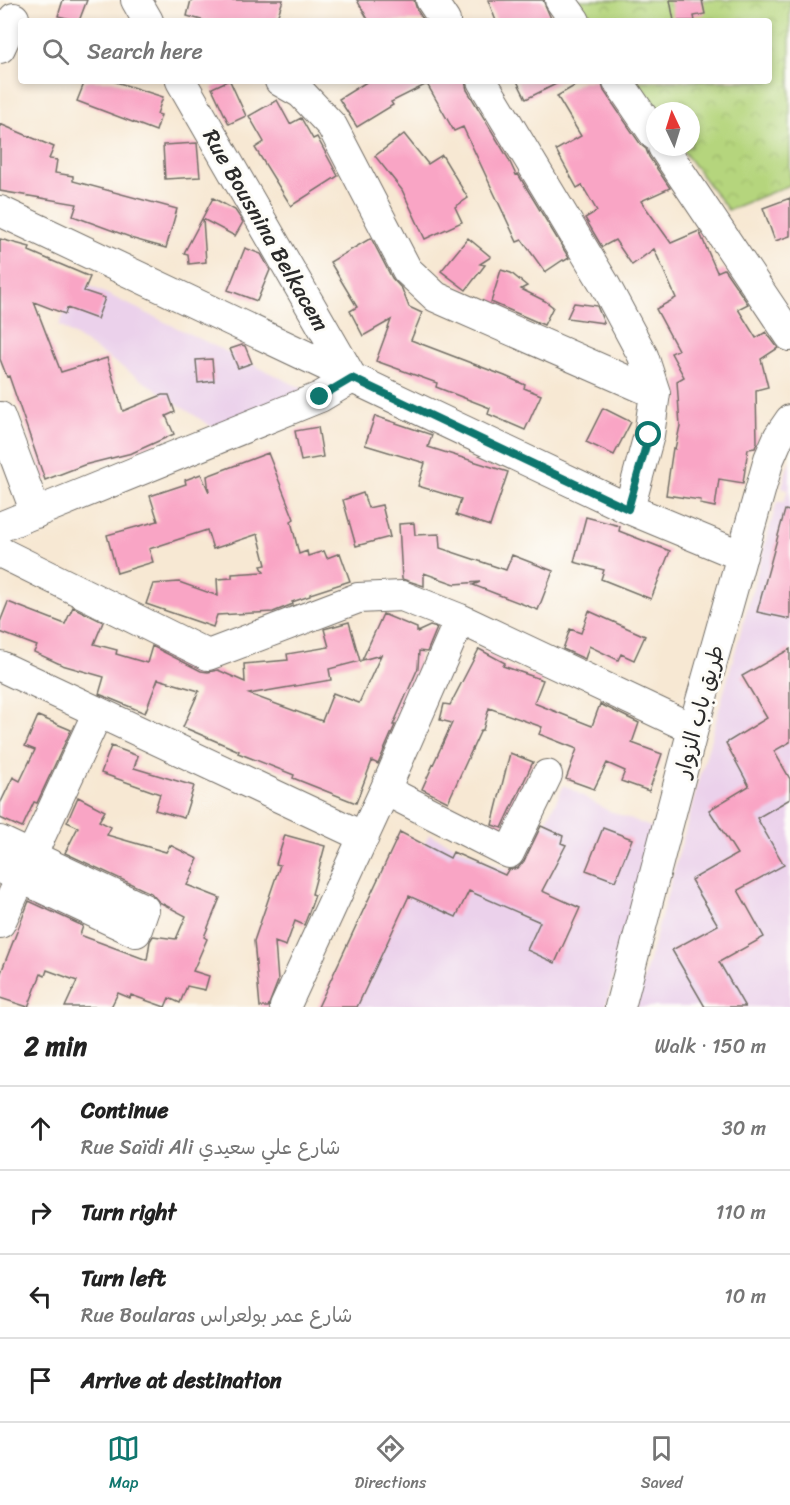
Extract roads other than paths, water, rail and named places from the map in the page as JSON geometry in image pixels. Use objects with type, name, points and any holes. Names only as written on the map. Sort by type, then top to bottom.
[{"type":"street","points":[[136,0],[146,18]]},
{"type":"street","points":[[431,0],[443,18]]},
{"type":"street","points":[[560,0],[573,18]]},
{"type":"street","points":[[0,48],[12,17]]},
{"type":"street","name":"Rue Bousnina Belkacem","points":[[183,84],[352,378]]},
{"type":"street","points":[[285,84],[301,93],[332,126],[407,270],[436,297],[655,393]]},
{"type":"street","points":[[484,84],[605,285],[643,356],[655,393],[649,435],[628,509]]},
{"type":"street","points":[[620,84],[646,122]]},
{"type":"street","points":[[669,156],[790,336]]},
{"type":"street","points":[[0,211],[628,509],[742,556]]},
{"type":"street","points":[[0,527],[320,397],[352,378]]},
{"type":"street","points":[[0,417],[36,513]]},
{"type":"street","name":"طريق باب الزوار","points":[[620,1007],[693,729],[769,459],[779,436],[790,420]]},
{"type":"street","points":[[0,552],[208,655],[358,598],[402,596],[460,619],[693,729]]},
{"type":"street","points":[[285,1007],[364,837],[460,619]]},
{"type":"street","points":[[0,666],[364,837]]},
{"type":"street","points":[[0,923],[17,867],[98,712]]},
{"type":"street","points":[[385,790],[509,853],[548,775]]},
{"type":"street","points":[[0,841],[17,867]]}]
